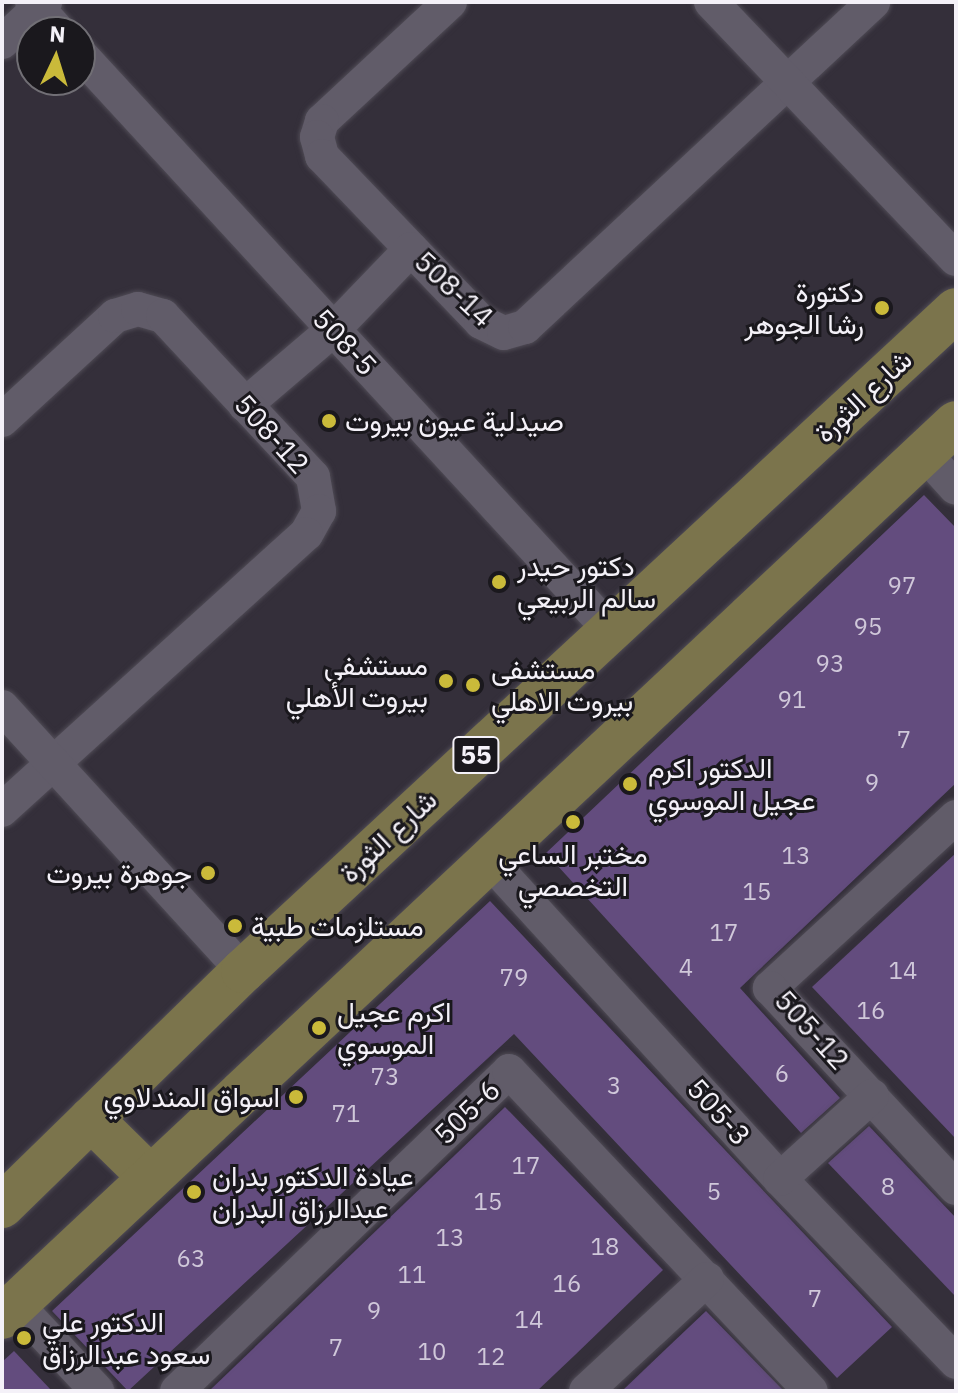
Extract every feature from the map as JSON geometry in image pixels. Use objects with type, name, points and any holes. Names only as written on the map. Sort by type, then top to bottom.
[{"type":"main road","name":"شارع الثورة","points":[[2,1206],[243,971],[956,310]]},
{"type":"main road","points":[[9,1310],[487,858],[956,423]]},
{"type":"main road","points":[[91,1119],[150,1177]]},
{"type":"street","name":"508-14","points":[[450,2],[322,121],[317,137],[322,156],[481,322],[504,333],[525,327],[873,2]]},
{"type":"street","points":[[711,2],[956,259]]},
{"type":"street","points":[[2,42],[44,11]]},
{"type":"street","name":"508-5","points":[[96,71],[610,630]]},
{"type":"street","points":[[245,405],[334,329],[411,249]]},
{"type":"street","name":"508-12","points":[[2,420],[115,316],[138,309],[163,316],[313,477],[319,511],[306,534],[52,761],[2,810]]},
{"type":"street","points":[[924,453],[956,488]]},
{"type":"street","points":[[2,707],[243,971]]},
{"type":"street","name":"505-12","points":[[956,817],[770,988],[956,1188]]},
{"type":"street","name":"505-3","points":[[487,858],[780,1179],[956,1362]]},
{"type":"street","name":"505-6","points":[[177,1391],[509,1071],[811,1391]]},
{"type":"street","points":[[780,1179],[872,1096]]},
{"type":"street","points":[[586,1391],[707,1279]]},
{"type":"street","points":[[9,1310],[97,1391]]},
{"type":"building","points":[[924,495],[956,528],[956,783],[740,988],[840,1098],[801,1133],[546,853]]},
{"type":"building","points":[[956,853],[956,1139],[812,987]]},
{"type":"building","points":[[490,901],[892,1327],[837,1378],[514,1034],[128,1391],[52,1311]]},
{"type":"building","points":[[505,1107],[663,1270],[575,1355],[537,1391],[209,1391]]},
{"type":"building","points":[[869,1126],[956,1218],[956,1297],[828,1163]]},
{"type":"building","points":[[706,1311],[784,1391],[622,1391],[668,1347]]},
{"type":"building","points":[[14,1351],[52,1391],[2,1391],[2,1362]]},
{"type":"place","name":"دكتورة رشا الجوهر","points":[[882,308]]},
{"type":"place","name":"صيدلية عيون بيروت","points":[[329,421]]},
{"type":"place","name":"دكتور حيدر سالم الربيعي","points":[[499,582]]},
{"type":"place","name":"مستشفى بيروت الأهلي","points":[[446,681]]},
{"type":"place","name":"مستشفى بيروت الاهلي","points":[[473,685]]},
{"type":"place","name":"الدكتور اكرم عجيل الموسوي","points":[[630,784]]},
{"type":"place","name":"مختبر الساعي التخصصي","points":[[573,822]]},
{"type":"place","name":"جوهرة بيروت","points":[[208,873]]},
{"type":"place","name":"مستلزمات طبية","points":[[235,926]]},
{"type":"place","name":"اكرم عجيل الموسوي","points":[[319,1028]]},
{"type":"place","name":"اسواق المندلاوي","points":[[296,1097]]},
{"type":"place","name":"عيادة الدكتور بدران عبدالرزاق البدران","points":[[194,1192]]},
{"type":"place","name":"الدكتور علي سعود عبدالرزاق","points":[[24,1338]]}]
